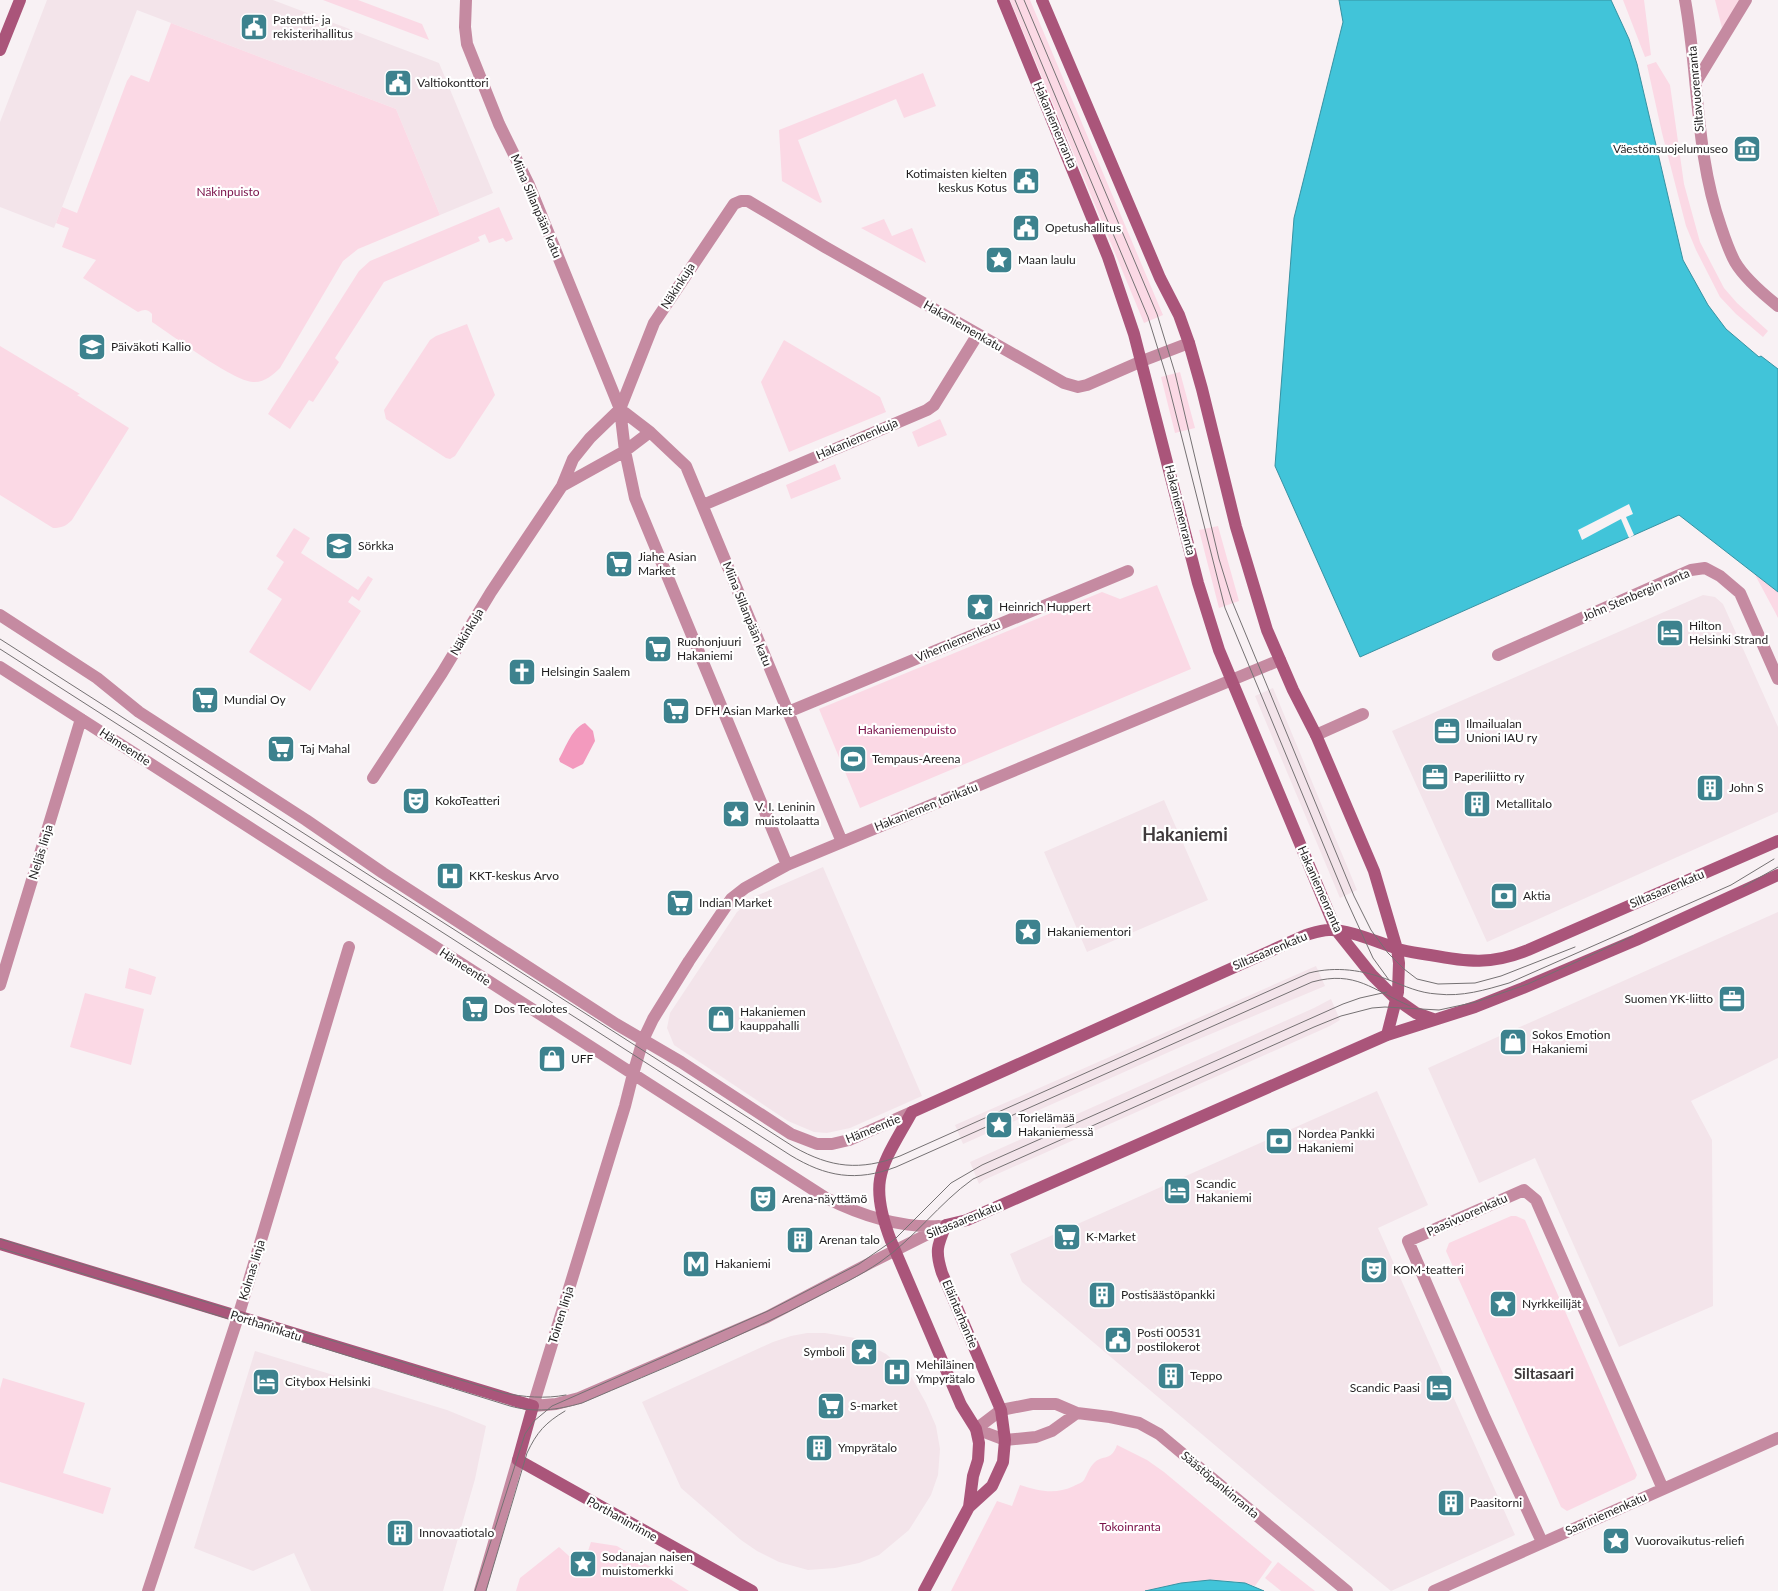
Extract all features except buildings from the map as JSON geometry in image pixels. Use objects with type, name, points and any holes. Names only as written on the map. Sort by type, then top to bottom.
[{"type":"main road","points":[[0,50],[20,0]]},
{"type":"main road","name":"Hakaniemenranta","points":[[1003,0],[1108,257],[1142,361],[1198,583],[1219,650],[1336,930],[1372,975],[1396,999],[1416,1013],[1433,1019]]},
{"type":"main road","points":[[1042,0],[1160,278],[1179,315],[1202,389],[1236,527],[1267,630],[1306,718],[1316,735],[1374,871],[1397,949],[1400,985],[1387,1035]]},
{"type":"main road","name":"Siltasaarenkatu","points":[[912,1112],[1298,937],[1336,930],[1377,941],[1397,949],[1450,959],[1477,962],[1507,957],[1528,950],[1778,841]]},
{"type":"main road","name":"Siltasaarenkatu","points":[[946,1226],[967,1220],[1387,1035],[1475,1007],[1523,988],[1636,940],[1778,875]]},
{"type":"main road","points":[[895,1250],[883,1221],[879,1202],[881,1172],[887,1155],[912,1112]]},
{"type":"main road","name":"Eläintarhantie","points":[[924,1591],[969,1507],[992,1486],[1003,1462],[1005,1440],[1001,1410],[942,1273],[937,1257],[940,1240],[946,1226]]},
{"type":"main road","name":"Porthaninkatu","points":[[0,1244],[533,1406]]},
{"type":"main road","name":"Eläintarhantie","points":[[895,1250],[961,1405],[976,1429],[979,1443],[978,1460],[973,1476],[969,1507]]},
{"type":"main road","name":"Toinen linja","points":[[518,1460],[533,1406]]},
{"type":"main road","name":"Porthaninrinne","points":[[518,1460],[752,1591]]},
{"type":"street","name":"Miina Sillanpään katu","points":[[466,0],[465,27],[470,52],[499,124],[529,185],[620,409],[625,451],[635,498],[787,865]]},
{"type":"street","name":"Siltavuorenranta","points":[[1686,0],[1700,129],[1708,182],[1716,212],[1726,242],[1736,263],[1749,280],[1778,306]]},
{"type":"street","points":[[1696,82],[1746,0]]},
{"type":"street","name":"Näkinkuja","points":[[372,778],[562,486],[574,460],[590,438],[620,409],[654,323],[734,204],[741,201],[748,202]]},
{"type":"street","name":"Hakaniemenkatu","points":[[748,202],[832,252],[1064,383],[1078,387],[1189,343]]},
{"type":"street","name":"Hakaniemenkuja","points":[[703,505],[927,410],[934,405],[978,334]]},
{"type":"street","name":"Miina Sillanpään katu","points":[[620,409],[650,432],[686,466],[842,842]]},
{"type":"street","name":"Näkinkuja","points":[[562,486],[625,451],[650,432]]},
{"type":"street","name":"John Stenbergin ranta","points":[[1498,654],[1691,570],[1705,568],[1720,576],[1740,593],[1778,679]]},
{"type":"street","name":"Viherniemenkatu","points":[[788,712],[1128,571]]},
{"type":"street","name":"Hämeentie","points":[[0,615],[97,678],[139,712],[383,872],[791,1134],[817,1144],[832,1144],[849,1140],[912,1112]]},
{"type":"street","name":"Hakaniemen torikatu","points":[[643,1040],[653,1019],[689,960],[731,899],[745,888],[787,865],[1280,660]]},
{"type":"street","name":"Hämeentie","points":[[0,667],[826,1198],[860,1214],[883,1221],[921,1226],[946,1226]]},
{"type":"street","points":[[1316,735],[1363,714]]},
{"type":"street","name":"Neljäs linja","points":[[0,985],[81,719]]},
{"type":"street","name":"Kolmas linja","points":[[146,1590],[238,1317],[350,947]]},
{"type":"street","name":"Toinen linja","points":[[533,1406],[625,1106],[643,1040]]},
{"type":"street","name":"Paasivuorenkatu","points":[[1542,1542],[1488,1425],[1408,1241],[1464,1216],[1524,1190],[1536,1200],[1663,1489]]},
{"type":"street","name":"Siltasaarenkatu","points":[[533,1406],[556,1404],[580,1398],[767,1317],[895,1250],[946,1226]]},
{"type":"street","name":"Säästöpankinranta","points":[[976,1429],[1001,1410],[1032,1404],[1056,1404],[1077,1413],[1139,1423],[1159,1434],[1346,1591]]},
{"type":"street","points":[[976,1429],[1005,1440],[1036,1437],[1052,1431],[1077,1413]]},
{"type":"street","name":"Saariniemenkatu","points":[[1434,1591],[1778,1438]]},
{"type":"street","name":"Toinen linja","points":[[480,1591],[518,1460]]},
{"type":"shaded area","points":[[47,0],[273,0],[439,63],[493,193],[440,215],[396,109],[137,10],[54,228],[0,207],[0,122]]},
{"type":"shaded area","points":[[1703,595],[1715,597],[1723,604],[1778,727],[1778,812],[1487,942],[1392,731]]},
{"type":"shaded area","points":[[1273,688],[1357,890],[1340,898],[1255,696]]},
{"type":"shaded area","points":[[585,723],[593,731],[595,741],[583,764],[573,769],[560,762],[559,759],[573,733],[580,725]]},
{"type":"shaded area","name":"Hakaniementori","points":[[1164,800],[1208,900],[1087,952],[1044,852]]},
{"type":"shaded area","points":[[823,867],[922,1096],[850,1128],[827,1133],[814,1132],[788,1121],[674,1045],[667,1028],[670,1013],[737,912],[756,896]]},
{"type":"shaded area","points":[[1778,912],[1778,1058],[1691,1101],[1712,1140],[1713,1306],[1619,1347],[1535,1158],[1479,1183],[1428,1068]]},
{"type":"shaded area","points":[[1316,966],[1325,986],[1187,1044],[963,1144],[955,1125]]},
{"type":"shaded area","points":[[1331,999],[1340,1020],[1330,1026],[984,1180],[979,1184],[970,1162]]},
{"type":"shaded area","points":[[1377,1091],[1428,1205],[1378,1228],[1515,1535],[1391,1591],[1275,1496],[1022,1282],[1010,1254]]},
{"type":"shaded area","name":"Ympyrätalo","points":[[807,1333],[825,1333],[855,1338],[886,1354],[899,1365],[912,1378],[926,1403],[936,1426],[940,1449],[938,1475],[931,1495],[909,1530],[879,1555],[859,1563],[835,1568],[808,1570],[779,1562],[757,1551],[741,1540],[681,1488],[642,1402],[773,1342]]},
{"type":"shaded area","points":[[255,1351],[447,1410],[486,1426],[475,1479],[443,1591],[311,1591],[294,1553],[253,1571],[194,1548]]},
{"type":"green space","points":[[323,0],[358,0],[422,24],[429,40]]},
{"type":"green space","points":[[1010,0],[1030,0],[1163,315],[1144,323]]},
{"type":"green space","points":[[1623,0],[1644,0],[1651,55],[1645,57]]},
{"type":"green space","points":[[1715,0],[1740,0],[1722,28]]},
{"type":"green space","name":"Näkinpuisto","points":[[171,23],[396,109],[440,215],[358,249],[343,261],[280,368],[265,380],[253,382],[232,374],[152,322],[152,314],[149,311],[138,312],[83,278],[96,260],[62,247],[69,228],[56,223],[62,207],[77,213],[127,81],[131,75],[149,82]]},
{"type":"green space","points":[[1656,62],[1670,85],[1684,184],[1700,242],[1724,288],[1737,303],[1768,331],[1763,337],[1736,314],[1720,297],[1686,226],[1647,65]]},
{"type":"green space","points":[[923,73],[936,106],[904,118],[896,99],[798,140],[822,202],[820,203],[782,181],[779,130]]},
{"type":"green space","points":[[499,207],[513,239],[506,242],[503,238],[489,243],[485,234],[478,237],[480,241],[384,282],[335,358],[339,362],[313,402],[309,400],[290,429],[268,414],[359,271],[370,261]]},
{"type":"green space","points":[[884,219],[892,236],[912,228],[926,263],[861,228]]},
{"type":"green space","points":[[467,324],[495,395],[455,456],[450,459],[386,419],[384,410],[430,340]]},
{"type":"green space","points":[[784,340],[880,397],[886,412],[789,452],[761,382]]},
{"type":"green space","points":[[0,346],[80,394],[77,395],[129,428],[72,520],[61,527],[53,528],[0,495]]},
{"type":"green space","points":[[1180,372],[1195,428],[1175,433],[1161,377]]},
{"type":"green space","points":[[940,419],[947,435],[918,447],[912,432]]},
{"type":"green space","points":[[835,464],[841,479],[791,499],[786,485]]},
{"type":"green space","points":[[1218,526],[1239,601],[1219,608],[1199,530]]},
{"type":"green space","points":[[294,528],[310,538],[301,553],[358,590],[368,576],[373,579],[359,601],[352,596],[348,602],[361,611],[310,691],[249,652],[282,599],[267,589],[284,562],[276,556]]},
{"type":"green space","points":[[1754,573],[1778,592],[1778,618],[1775,612]]},
{"type":"green space","name":"Hakaniemenpuisto","points":[[1157,585],[1191,669],[860,808],[819,709],[1102,592],[1120,599]]},
{"type":"green space","points":[[129,968],[156,977],[151,995],[125,988]]},
{"type":"green space","points":[[85,993],[144,1009],[131,1065],[70,1047]]},
{"type":"green space","points":[[1511,1216],[1525,1220],[1637,1475],[1635,1479],[1567,1511],[1561,1507],[1446,1251],[1449,1243]]},
{"type":"green space","points":[[3,1378],[85,1403],[63,1473],[111,1488],[103,1514],[0,1482],[0,1389]]},
{"type":"green space","name":"Tokoinranta","points":[[1117,1445],[1147,1460],[1164,1472],[1272,1562],[1255,1586],[1235,1581],[1210,1580],[1181,1583],[1145,1591],[951,1591],[997,1501],[1012,1506],[1020,1485],[1047,1491],[1067,1489],[1074,1486],[1083,1481],[1097,1460],[1112,1454]]},
{"type":"green space","points":[[591,1542],[617,1546],[689,1591],[516,1591],[520,1578],[559,1547],[569,1556],[586,1557]]},
{"type":"green space","points":[[1278,1562],[1315,1591],[1281,1591],[1265,1578]]},
{"type":"water","points":[[1339,0],[1611,0],[1629,39],[1637,64],[1683,260],[1708,305],[1726,329],[1759,357],[1761,356],[1778,369],[1778,592],[1679,515],[1360,657],[1275,466],[1294,218],[1343,22]]},
{"type":"water","points":[[1210,1580],[1245,1583],[1264,1591],[1145,1591],[1181,1583]]},
{"type":"pier","points":[[1629,504],[1633,514],[1626,517],[1634,535],[1629,538],[1621,519],[1582,540],[1578,530]]},
{"type":"tram line","points":[[1015,0],[1148,317],[1166,375],[1225,608],[1346,899],[1373,958],[1389,980]]},
{"type":"tram line","points":[[1024,0],[1157,314],[1175,373],[1219,559],[1232,601],[1354,896],[1371,930],[1388,953],[1404,969],[1417,979],[1438,984],[1475,983],[1501,976],[1575,947]]},
{"type":"tram line","points":[[0,639],[794,1147],[821,1159],[846,1165],[872,1164],[900,1156],[1309,973],[1349,970],[1379,977],[1418,991],[1446,995],[1482,990],[1509,983],[1731,885],[1774,859]]},
{"type":"tram line","points":[[0,649],[790,1155],[816,1168],[829,1172],[841,1175],[868,1175],[896,1167],[1312,982],[1341,978],[1352,980],[1374,988],[1410,1006]]},
{"type":"tram line","points":[[1743,887],[1778,867]]},
{"type":"tram line","points":[[0,1248],[510,1406],[537,1410],[564,1407],[582,1403],[730,1339],[788,1312],[857,1276],[904,1243],[949,1199],[973,1179],[1314,1027],[1341,1016],[1372,1008],[1439,1010],[1476,1002],[1528,984],[1633,936]]},
{"type":"tram line","points":[[475,1591],[525,1434],[534,1421],[552,1406],[768,1311],[859,1264],[895,1239],[951,1183],[982,1165],[1343,1004],[1387,992]]},
{"type":"tram line","points":[[0,1239],[503,1393],[534,1397],[566,1395]]},
{"type":"tram line","points":[[486,1591],[527,1453],[542,1429],[565,1411]]},
{"type":"place","name":"Patentti- ja rekisterihallitus","points":[[254,27]]},
{"type":"place","name":"Valtiokonttori","points":[[398,83]]},
{"type":"place","name":"Väestönsuojelumuseo","points":[[1747,149]]},
{"type":"place","name":"Kotimaisten kielten keskus Kotus","points":[[1026,181]]},
{"type":"place","name":"Opetushallitus","points":[[1026,228]]},
{"type":"place","name":"Maan laulu","points":[[999,260]]},
{"type":"place","name":"Päiväkoti Kallio","points":[[92,347]]},
{"type":"place","name":"Sörkka","points":[[339,546]]},
{"type":"place","name":"Jiahe Asian Market","points":[[619,564]]},
{"type":"place","name":"Heinrich Huppert","points":[[980,607]]},
{"type":"place","name":"Hilton Helsinki Strand","points":[[1670,633]]},
{"type":"place","name":"Ruohonjuuri Hakaniemi","points":[[658,649]]},
{"type":"place","name":"Helsingin Saalem","points":[[522,672]]},
{"type":"place","name":"Mundial Oy","points":[[205,700]]},
{"type":"place","name":"DFH Asian Market","points":[[676,711]]},
{"type":"place","name":"Ilmailualan Unioni IAU ry","points":[[1447,731]]},
{"type":"place","name":"Taj Mahal","points":[[281,749]]},
{"type":"place","name":"Tempaus-Areena","points":[[853,759]]},
{"type":"place","name":"Paperiliitto ry","points":[[1435,777]]},
{"type":"place","name":"John S","points":[[1710,788]]},
{"type":"place","name":"KokoTeatteri","points":[[416,801]]},
{"type":"place","name":"Metallitalo","points":[[1477,804]]},
{"type":"place","name":"V. I. Leninin muistolaatta","points":[[736,814]]},
{"type":"place","name":"KKT-keskus Arvo","points":[[450,876]]},
{"type":"place","name":"Aktia","points":[[1504,896]]},
{"type":"place","name":"Indian Market","points":[[680,903]]},
{"type":"place","name":"Hakaniementori","points":[[1028,932]]},
{"type":"place","name":"Suomen YK-liitto","points":[[1732,999]]},
{"type":"place","name":"Dos Tecolotes","points":[[475,1009]]},
{"type":"place","name":"Hakaniemen kauppahalli","points":[[721,1019]]},
{"type":"place","name":"Sokos Emotion Hakaniemi","points":[[1513,1042]]},
{"type":"place","name":"UFF","points":[[552,1059]]},
{"type":"place","name":"Torielämää Hakaniemessä","points":[[999,1125]]},
{"type":"place","name":"Nordea Pankki Hakaniemi","points":[[1279,1141]]},
{"type":"place","name":"Scandic Hakaniemi","points":[[1177,1191]]},
{"type":"place","name":"Arena-näyttämö","points":[[763,1199]]},
{"type":"place","name":"K-Market","points":[[1067,1237]]},
{"type":"place","name":"Arenan talo","points":[[800,1240]]},
{"type":"place","name":"Hakaniemi","points":[[696,1264]]},
{"type":"place","name":"KOM-teatteri","points":[[1374,1270]]},
{"type":"place","name":"Postisäästöpankki","points":[[1102,1295]]},
{"type":"place","name":"Nyrkkeilijät","points":[[1503,1304]]},
{"type":"place","name":"Posti 00531 postilokerot","points":[[1118,1340]]},
{"type":"place","name":"Symboli","points":[[864,1352]]},
{"type":"place","name":"Mehiläinen Ympyrätalo","points":[[897,1372]]},
{"type":"place","name":"Teppo","points":[[1171,1376]]},
{"type":"place","name":"Citybox Helsinki","points":[[266,1382]]},
{"type":"place","name":"Scandic Paasi","points":[[1439,1388]]},
{"type":"place","name":"S-market","points":[[831,1406]]},
{"type":"place","name":"Ympyrätalo","points":[[819,1448]]},
{"type":"place","name":"Paasitorni","points":[[1451,1503]]},
{"type":"place","name":"Innovaatiotalo","points":[[400,1533]]},
{"type":"place","name":"Vuorovaikutus-reliefi","points":[[1616,1541]]},
{"type":"place","name":"Sodanajan naisen muistomerkki","points":[[583,1564]]},
{"type":"district","name":"Hakaniemi","points":[[1185,835]]},
{"type":"district","name":"Siltasaari","points":[[1544,1374]]}]
